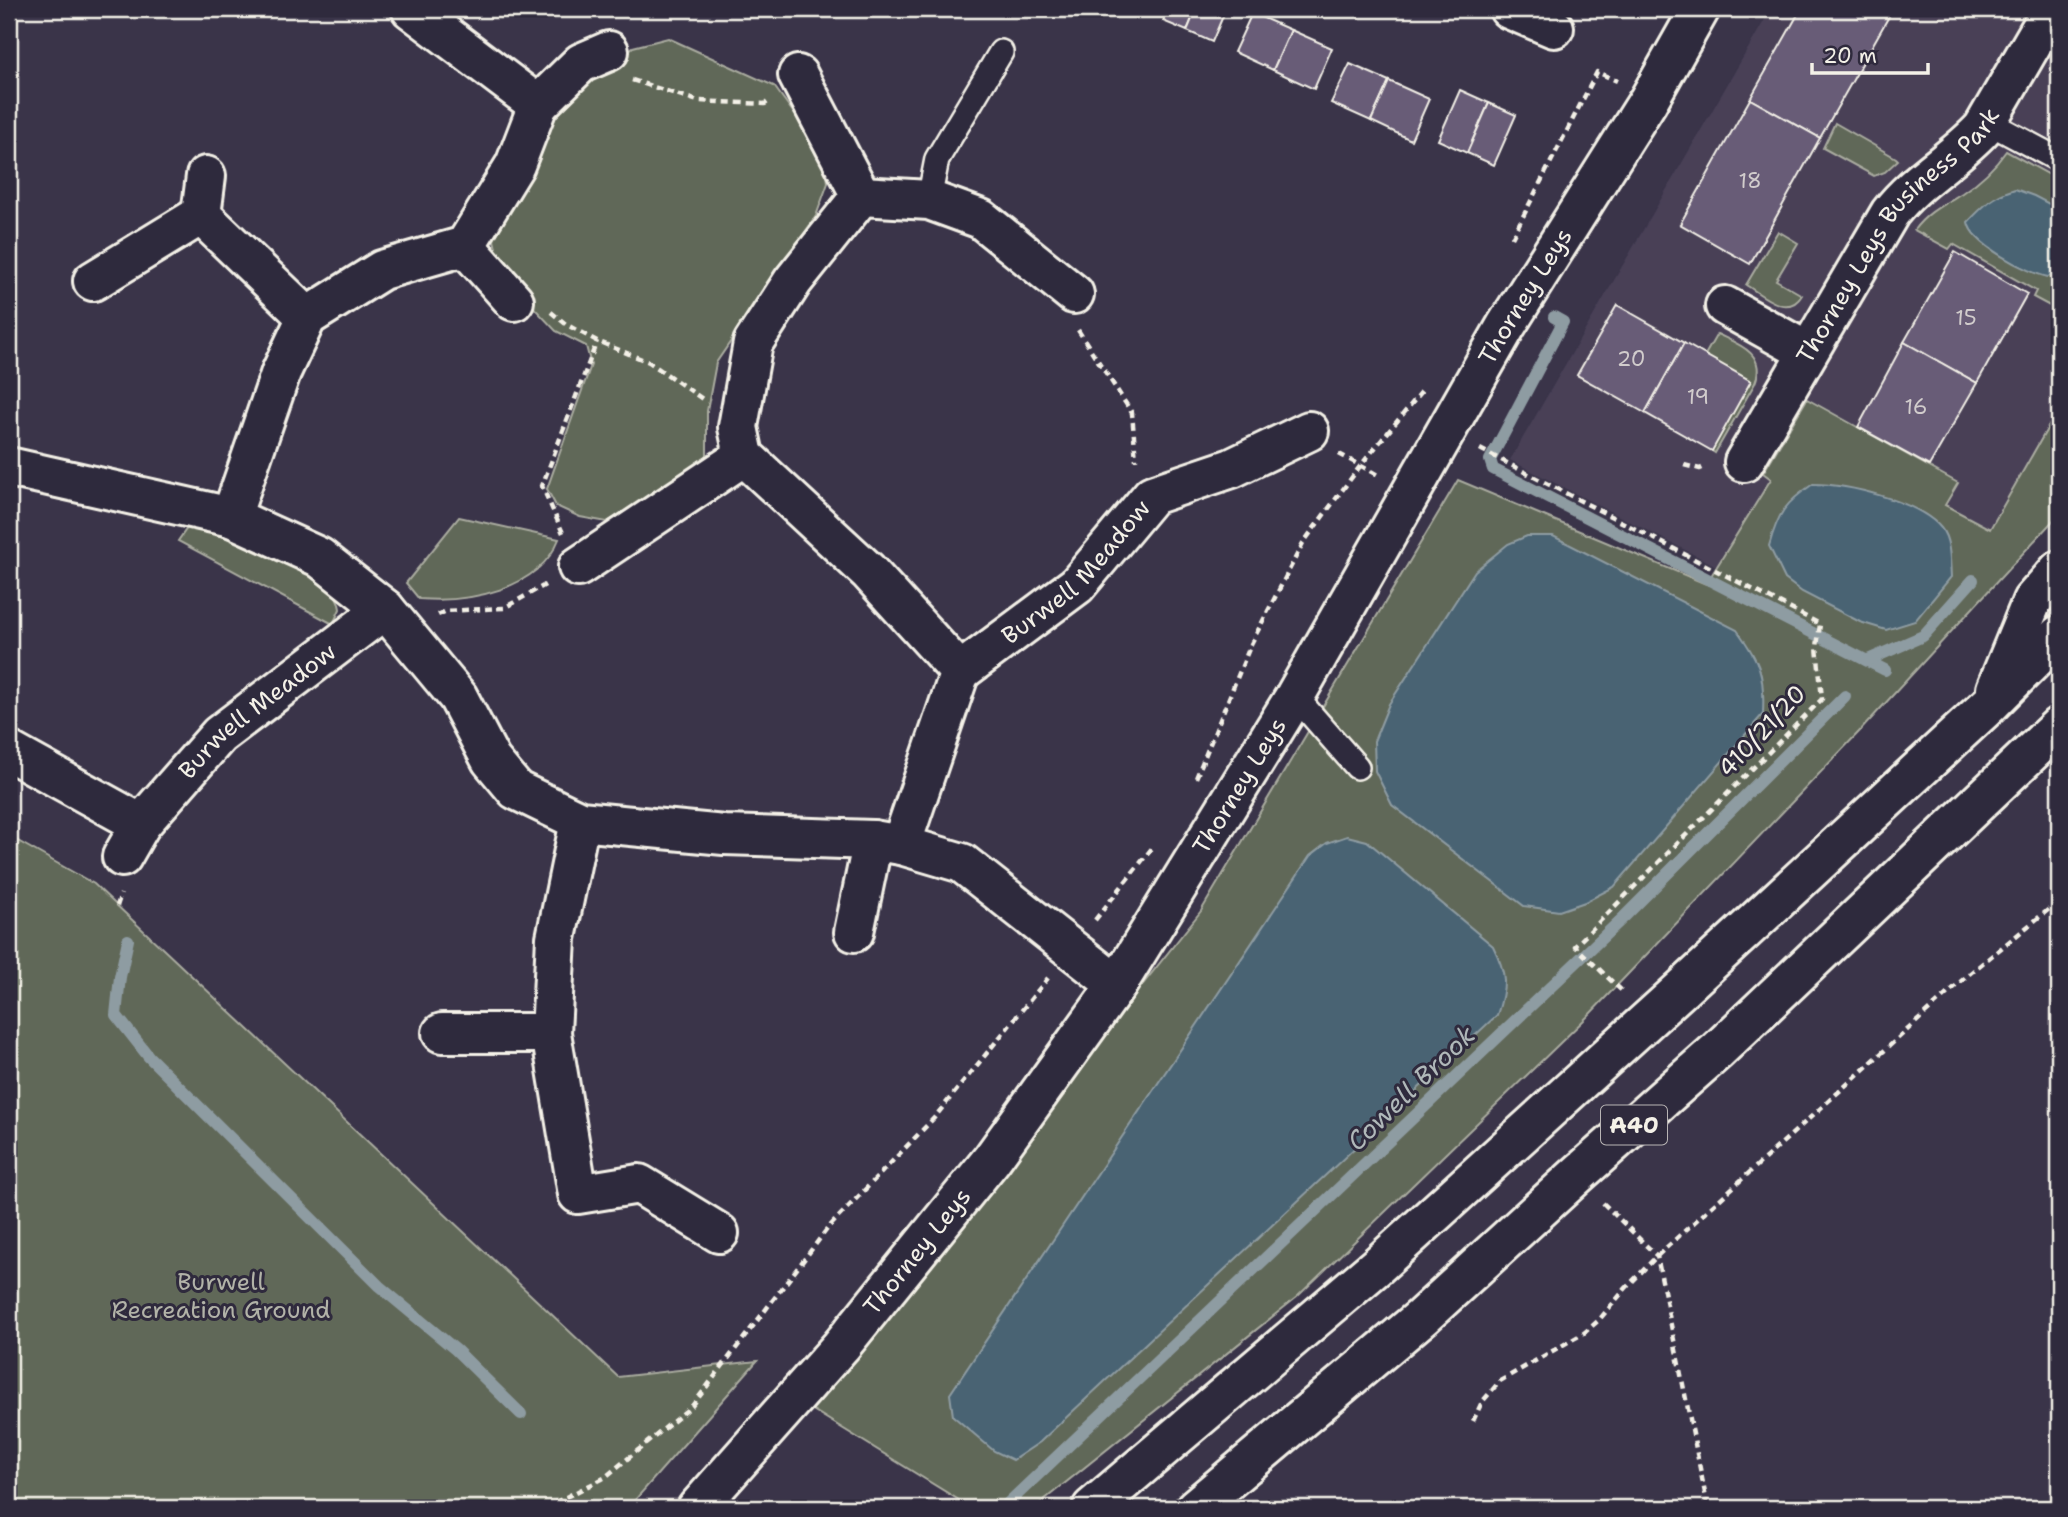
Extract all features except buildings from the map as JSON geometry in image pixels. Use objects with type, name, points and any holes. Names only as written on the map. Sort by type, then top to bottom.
[{"type":"main road","points":[[411,9],[538,105]]},
{"type":"main road","points":[[1509,9],[1554,28]]},
{"type":"main road","name":"Thorney Leys","points":[[697,1508],[841,1346],[992,1159],[1117,985],[1295,696],[1506,326],[1647,102],[1700,9]]},
{"type":"main road","name":"Thorney Leys Business Park","points":[[1744,462],[1890,213],[1915,186],[1971,142],[1989,122],[2052,9]]},
{"type":"main road","points":[[231,517],[281,372],[307,317],[382,270],[465,246],[515,165],[538,105],[595,57]]},
{"type":"main road","points":[[799,75],[861,196]]},
{"type":"main road","points":[[201,215],[206,176]]},
{"type":"main road","points":[[861,196],[929,200],[981,219],[1074,294]]},
{"type":"main road","points":[[578,567],[741,441],[753,343],[793,281],[861,196]]},
{"type":"main road","points":[[201,215],[307,317]]},
{"type":"main road","points":[[93,281],[201,215]]},
{"type":"main road","points":[[465,246],[529,302]]},
{"type":"main road","points":[[1725,306],[1808,352]]},
{"type":"main road","name":"Burwell Meadow","points":[[960,672],[1077,585],[1152,495],[1232,468],[1308,431]]},
{"type":"main road","points":[[741,441],[869,570],[960,672],[887,843],[853,932]]},
{"type":"main road","points":[[9,467],[231,517],[319,557],[394,620],[458,697],[491,760],[516,790],[580,821],[724,835],[887,843],[962,863],[1117,985]]},
{"type":"main road","points":[[1990,704],[2032,601],[2059,570]]},
{"type":"main road","name":"Burwell Meadow","points":[[122,857],[141,824],[219,735],[394,620]]},
{"type":"main road","name":"A40","points":[[1092,1508],[1376,1267],[1695,977],[1990,704],[2059,635]]},
{"type":"main road","name":"A40","points":[[1195,1508],[1422,1317],[1717,1051],[2059,726]]},
{"type":"main road","points":[[9,751],[141,824]]},
{"type":"main road","points":[[580,821],[556,938],[551,1033],[578,1194],[639,1184],[719,1233]]},
{"type":"main road","points":[[442,1033],[551,1033]]},
{"type":"lane","points":[[929,200],[936,159],[1001,52]]},
{"type":"lane","points":[[1989,122],[2059,160]]},
{"type":"lane","points":[[1295,696],[1357,767]]},
{"type":"path","points":[[595,57],[698,101],[765,104],[799,75]]},
{"type":"path","points":[[1508,245],[1597,72]]},
{"type":"path","points":[[1074,294],[1069,315],[1132,414],[1136,463],[1152,495]]},
{"type":"path","points":[[529,302],[597,341],[649,362],[716,408],[741,441]]},
{"type":"path","points":[[394,620],[446,611],[504,608],[578,567],[542,486],[597,341]]},
{"type":"path","points":[[1193,785],[1251,644],[1303,543],[1412,401],[1430,383]]},
{"type":"path","points":[[1308,431],[1322,446],[1362,465],[1408,494]]},
{"type":"path","name":"410/21/20","points":[[1482,450],[1820,624],[1817,647],[1822,699],[1575,946],[1622,991]]},
{"type":"path","points":[[544,1508],[604,1478],[692,1406],[828,1228],[934,1118],[1157,842]]},
{"type":"path","points":[[1473,1420],[1482,1402],[1500,1381],[1584,1334],[1657,1256],[1968,975],[2059,901]]},
{"type":"path","points":[[1602,1203],[1657,1256],[1708,1508]]},
{"type":"shaded area","points":[[1771,9],[2059,9],[2059,408],[1990,529],[1945,505],[1778,466],[1718,567],[1510,460]]},
{"type":"green space","points":[[668,38],[774,86],[825,156],[828,183],[816,216],[716,363],[707,411],[707,462],[607,522],[580,517],[556,506],[547,489],[591,365],[586,346],[556,331],[502,274],[494,240],[559,108],[633,47]]},
{"type":"green space","points":[[1835,123],[1898,160],[1885,172],[1874,176],[1823,148]]},
{"type":"green space","points":[[2006,151],[2059,180],[2059,311],[2033,297],[2036,291],[1953,244],[1949,249],[1914,230],[1930,214],[1980,179]]},
{"type":"green space","points":[[1778,231],[1798,243],[1776,280],[1802,295],[1790,305],[1775,303],[1746,285]]},
{"type":"green space","points":[[1717,334],[1748,351],[1754,357],[1758,373],[1715,453],[1712,451],[1705,355]]},
{"type":"green space","points":[[1807,399],[1958,483],[1945,505],[1990,529],[2059,408],[2059,514],[1859,732],[1587,1017],[1297,1297],[1034,1508],[972,1508],[808,1407],[1201,911],[1458,480],[1706,584],[1771,479],[1763,473]]},
{"type":"green space","points":[[459,517],[559,539],[536,570],[500,590],[459,598],[419,599],[406,583]]},
{"type":"green space","points":[[192,521],[254,543],[301,566],[320,579],[334,593],[340,609],[333,624],[178,541]]},
{"type":"green space","name":"Burwell Recreation Ground","points":[[9,836],[94,884],[618,1377],[757,1361],[628,1508],[9,1508]]},
{"type":"water","points":[[2015,189],[2059,209],[2059,269],[2048,277],[2027,270],[1989,248],[1971,230],[1968,222],[1989,202]]},
{"type":"water","points":[[1813,484],[1844,487],[1900,502],[1931,518],[1941,528],[1948,545],[1951,577],[1915,621],[1886,630],[1860,622],[1802,592],[1785,579],[1769,546],[1772,535],[1784,510]]},
{"type":"water","points":[[1527,536],[1553,536],[1737,630],[1756,660],[1763,688],[1763,714],[1614,887],[1585,902],[1559,911],[1524,906],[1392,805],[1375,771],[1374,741],[1389,704],[1475,571],[1508,544]]},
{"type":"water","points":[[1347,836],[1367,841],[1493,946],[1504,980],[1503,996],[1497,1015],[1040,1442],[1013,1460],[994,1451],[953,1416],[950,1394],[1310,856],[1327,843]]},
{"type":"waterway","points":[[1554,317],[1563,322],[1490,460],[1493,469],[1885,670]]},
{"type":"waterway","points":[[1868,660],[1923,636],[1973,580]]},
{"type":"waterway","name":"Cowell Brook","points":[[1003,1508],[1624,917],[1845,696]]},
{"type":"waterway","points":[[128,940],[116,1015],[149,1057],[379,1286],[456,1350],[521,1414]]}]
